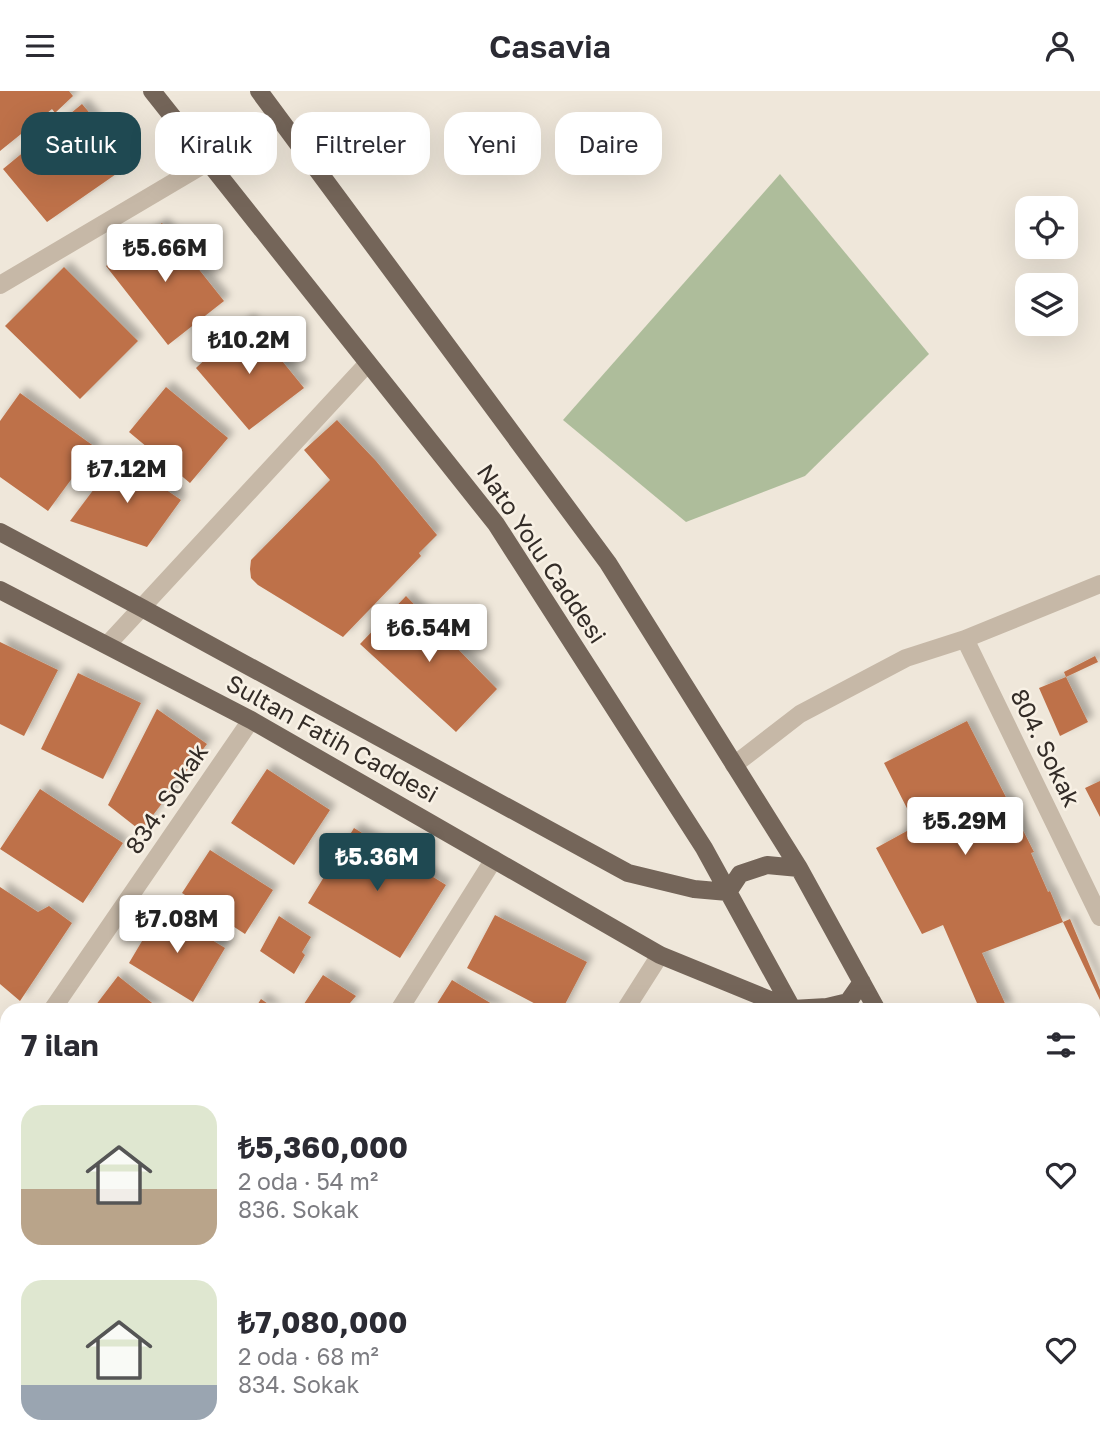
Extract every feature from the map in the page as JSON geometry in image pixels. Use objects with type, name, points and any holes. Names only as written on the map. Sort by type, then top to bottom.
[{"type":"main road","name":"Nato Yolu Caddesi","points":[[152,91],[169,112]]},
{"type":"main road","name":"Nato Yolu Caddesi","points":[[259,91],[608,563],[799,868],[873,1003]]},
{"type":"main road","name":"Nato Yolu Caddesi","points":[[218,175],[496,524],[704,848],[788,1003]]},
{"type":"main road","name":"Sultan Fatih Caddesi","points":[[0,532],[628,873],[694,889],[728,892]]},
{"type":"main road","name":"Sultan Fatih Caddesi","points":[[0,590],[251,720],[660,955],[775,1003]]},
{"type":"main road","points":[[728,892],[740,874],[767,865],[799,868]]},
{"type":"main road","name":"Sultan Fatih Caddesi","points":[[844,1003],[848,1002],[862,982]]},
{"type":"street","points":[[0,285],[186,175]]},
{"type":"street","points":[[107,645],[368,363]]},
{"type":"street","points":[[734,765],[800,714],[906,658],[965,639],[1100,584]]},
{"type":"street","name":"804. Sokak","points":[[965,639],[1100,917]]},
{"type":"street","name":"834. Sokak","points":[[57,1003],[251,720]]},
{"type":"street","points":[[403,1003],[494,859]]},
{"type":"street","points":[[629,1003],[660,955]]},
{"type":"green space","points":[[780,174],[929,354],[805,476],[686,522],[563,420]]},
{"type":"building","points":[[0,91],[69,91],[73,96],[56,112],[52,109],[48,112],[21,112],[21,134],[0,151]]},
{"type":"building","points":[[82,104],[89,112],[72,112]]},
{"type":"building","points":[[21,154],[21,175],[115,175],[47,222],[3,169]]},
{"type":"building","points":[[162,223],[224,301],[168,345],[106,266]]},
{"type":"building","points":[[64,267],[138,341],[80,399],[5,326]]},
{"type":"building","points":[[248,319],[304,388],[249,430],[196,368]]},
{"type":"building","points":[[166,387],[228,438],[190,483],[129,432]]},
{"type":"building","points":[[20,393],[95,447],[48,511],[0,477],[0,421]]},
{"type":"building","points":[[337,420],[376,461],[437,535],[419,553],[421,556],[343,637],[258,585],[251,578],[250,569],[251,560],[330,480],[304,450]]},
{"type":"building","points":[[118,457],[181,500],[147,547],[70,521]]},
{"type":"building","points":[[406,596],[497,689],[456,732],[360,644]]},
{"type":"building","points":[[0,642],[58,670],[24,736],[0,724]]},
{"type":"building","points":[[1095,656],[1098,662],[1066,677],[1064,672]]},
{"type":"building","points":[[78,673],[141,703],[103,779],[41,749]]},
{"type":"building","points":[[1066,677],[1088,722],[1060,736],[1039,688]]},
{"type":"building","points":[[157,709],[207,744],[141,831],[108,805]]},
{"type":"building","points":[[967,721],[1034,852],[1031,853],[1063,922],[982,953],[1005,1003],[977,1003],[943,925],[922,934],[876,848],[916,826],[884,763]]},
{"type":"building","points":[[267,769],[330,810],[294,865],[231,823]]},
{"type":"building","points":[[1100,781],[1100,817],[1085,788]]},
{"type":"building","points":[[40,789],[123,843],[83,903],[0,849]]},
{"type":"building","points":[[354,828],[446,885],[400,958],[308,903]]},
{"type":"building","points":[[210,850],[273,890],[245,934],[182,893]]},
{"type":"building","points":[[0,887],[38,912],[49,906],[72,923],[20,1001],[0,984]]},
{"type":"building","points":[[161,909],[225,948],[193,1002],[129,963]]},
{"type":"building","points":[[495,915],[587,962],[566,1003],[534,1003],[467,968]]},
{"type":"building","points":[[279,916],[311,937],[294,974],[260,951]]},
{"type":"building","points":[[1070,919],[1100,990],[1100,1000],[1063,922]]},
{"type":"building","points":[[323,975],[356,996],[350,1003],[305,1003]]},
{"type":"building","points":[[118,976],[152,1003],[97,1003]]},
{"type":"building","points":[[452,980],[490,1003],[437,1003]]}]
